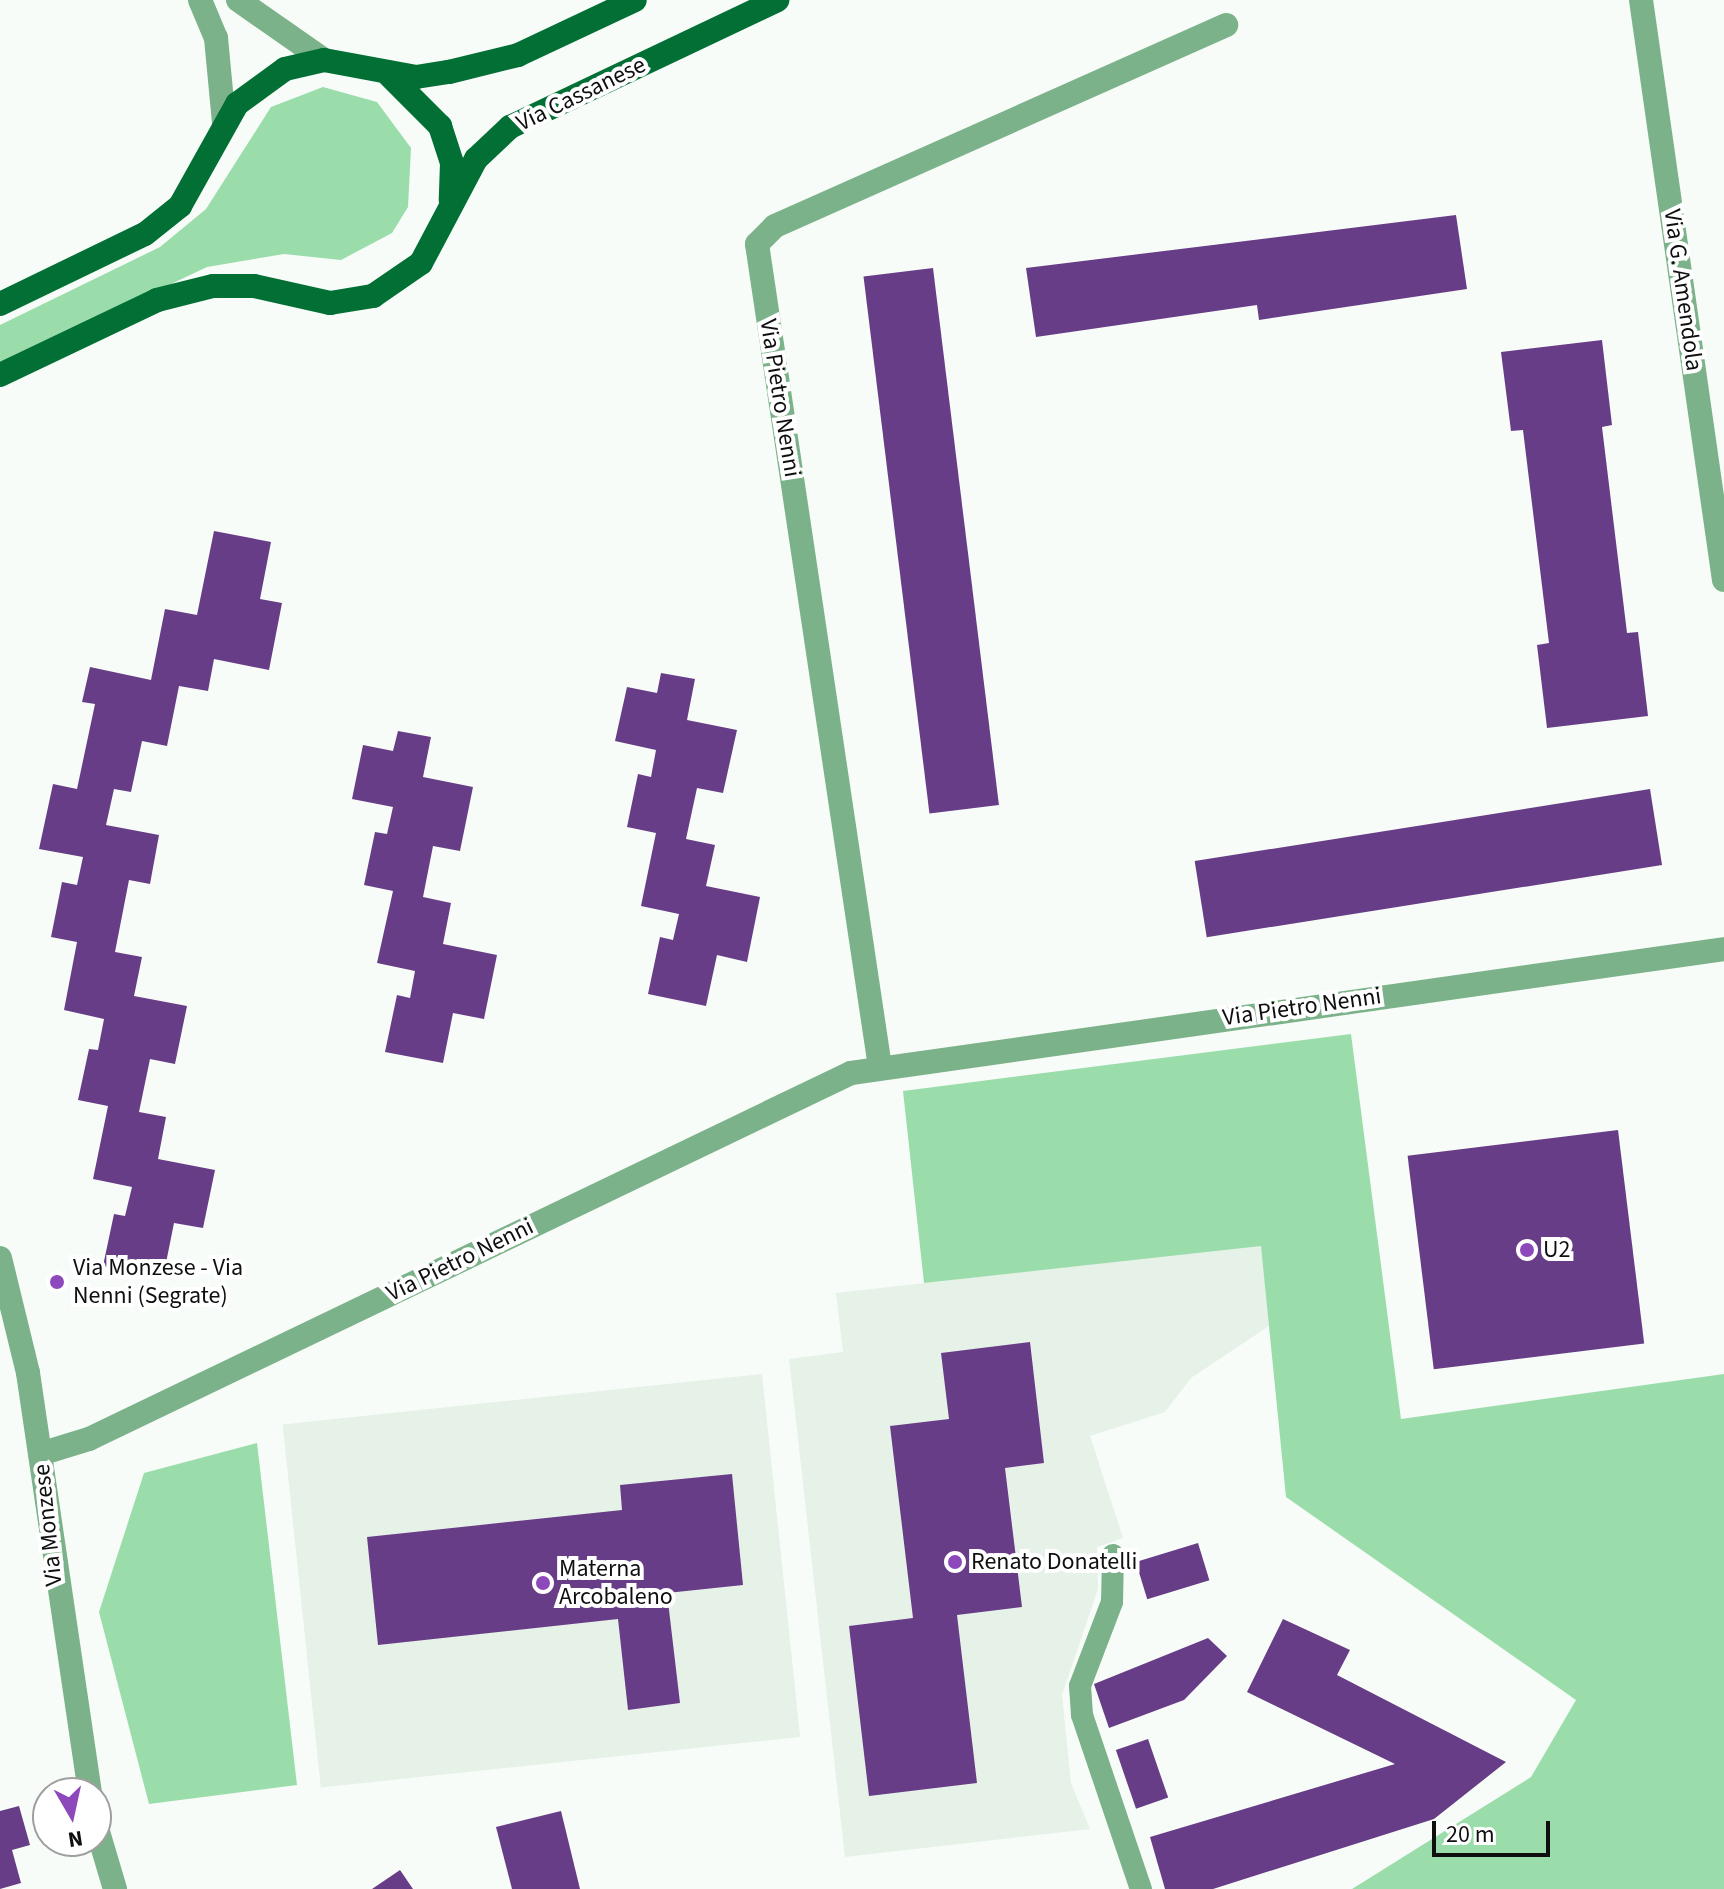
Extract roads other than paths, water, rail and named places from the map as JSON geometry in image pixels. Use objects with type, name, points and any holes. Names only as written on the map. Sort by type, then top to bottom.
[{"type":"main road","points":[[0,304],[145,234],[180,206],[207,168],[224,123],[269,77],[324,60],[416,77],[518,55],[635,0]]},
{"type":"main road","name":"Via Cassanese","points":[[0,375],[157,300],[213,286],[254,286],[330,303],[373,296],[421,263],[476,159],[510,127],[777,0]]},
{"type":"main road","points":[[376,68],[416,94],[440,126],[452,163],[451,202]]},
{"type":"street","points":[[200,0],[216,38],[224,123]]},
{"type":"street","points":[[238,0],[324,60]]},
{"type":"street","name":"Via G. Amendola","points":[[1641,0],[1724,580]]},
{"type":"street","name":"Via Pietro Nenni","points":[[880,1067],[757,244],[775,226],[1226,25]]},
{"type":"street","name":"Via Pietro Nenni","points":[[40,1454],[89,1439],[827,1083],[880,1067],[1724,949]]},
{"type":"street","name":"Via Monzese","points":[[0,1258],[40,1454],[52,1573],[87,1777]]},
{"type":"street","points":[[106,1857],[115,1889]]},
{"type":"lane","points":[[1113,1555],[1112,1602],[1080,1686],[1082,1715],[1141,1889]]},
{"type":"place","name":"U2","points":[[1527,1250]]},
{"type":"place","name":"Via Monzese - Via Nenni (Segrate)","points":[[57,1282]]},
{"type":"place","name":"Renato Donatelli","points":[[955,1562]]},
{"type":"place","name":"Materna Arcobaleno","points":[[543,1583]]}]
